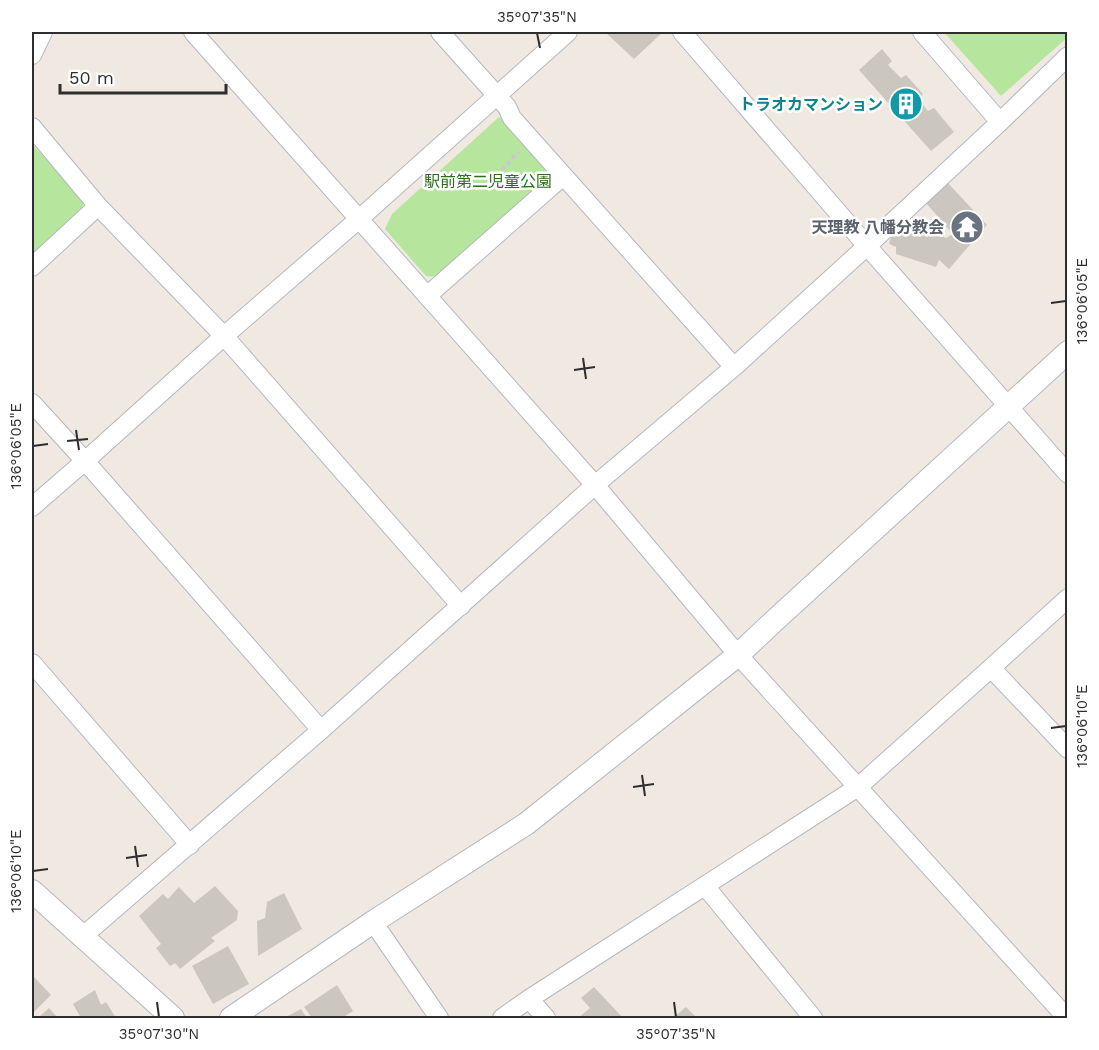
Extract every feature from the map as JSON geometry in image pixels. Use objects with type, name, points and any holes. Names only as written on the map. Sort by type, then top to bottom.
[{"type":"street","points":[[32,55],[43,32]]},
{"type":"street","points":[[440,32],[507,107],[512,118],[734,367]]},
{"type":"street","points":[[32,507],[568,32]]},
{"type":"street","points":[[682,32],[1068,474]]},
{"type":"street","points":[[922,32],[1000,122]]},
{"type":"street","points":[[194,33],[595,485],[738,655],[1066,1018]]},
{"type":"street","points":[[82,937],[321,730],[595,485],[734,367],[867,246],[1068,56]]},
{"type":"street","points":[[32,127],[99,206],[224,336],[461,606]]},
{"type":"street","points":[[427,296],[564,176]]},
{"type":"street","points":[[32,267],[99,206]]},
{"type":"street","points":[[231,1018],[373,922],[526,824],[738,655],[1068,352]]},
{"type":"street","points":[[32,403],[321,730]]},
{"type":"street","points":[[502,1018],[858,787],[1068,598]]},
{"type":"street","points":[[32,663],[189,845]]},
{"type":"street","points":[[992,668],[1068,749]]},
{"type":"street","points":[[705,886],[813,1018]]},
{"type":"street","points":[[32,891],[173,1018]]},
{"type":"street","points":[[373,922],[439,1018]]},
{"type":"street","points":[[529,999],[546,1018]]},
{"type":"green space","points":[[944,32],[1067,32],[1068,37],[1001,96]]},
{"type":"green space","name":"駅前第二児童公園","points":[[499,117],[507,121],[547,167],[549,181],[440,277],[426,276],[385,229],[392,214]]},
{"type":"green space","points":[[32,144],[83,201],[83,213],[32,257]]},
{"type":"building","points":[[605,32],[663,32],[634,59]]},
{"type":"building","name":"トラオカマンション","points":[[882,49],[892,61],[888,65],[901,78],[906,75],[923,94],[918,99],[928,111],[934,108],[954,132],[931,151],[859,70]]},
{"type":"building","name":"天理教 八幡分教会","points":[[947,182],[987,225],[949,269],[939,260],[936,267],[896,254],[896,247],[889,244],[893,230],[899,229],[904,221],[946,238],[953,234],[925,202]]},
{"type":"building","points":[[215,886],[238,911],[237,920],[211,938],[215,941],[180,969],[175,963],[170,966],[156,948],[161,944],[139,916],[163,894],[168,899],[179,887],[194,903]]},
{"type":"building","points":[[284,893],[302,929],[258,956],[257,921],[265,918],[267,902]]},
{"type":"building","points":[[228,946],[249,984],[213,1004],[192,966]]},
{"type":"building","points":[[33,976],[51,995],[34,1012],[32,1009]]},
{"type":"building","points":[[337,985],[353,1011],[342,1018],[312,1018],[304,1007]]},
{"type":"building","points":[[594,987],[623,1018],[578,1018],[590,1008],[581,998]]},
{"type":"building","points":[[95,990],[101,1005],[106,1002],[116,1018],[81,1018],[73,1004]]},
{"type":"building","points":[[686,1007],[697,1018],[673,1018]]},
{"type":"building","points":[[49,1008],[58,1018],[38,1018]]},
{"type":"building","points":[[301,1009],[307,1018],[284,1018]]},
{"type":"place","name":"トラオカマンション","points":[[906,104]]},
{"type":"place","name":"天理教 八幡分教会","points":[[967,227]]}]
